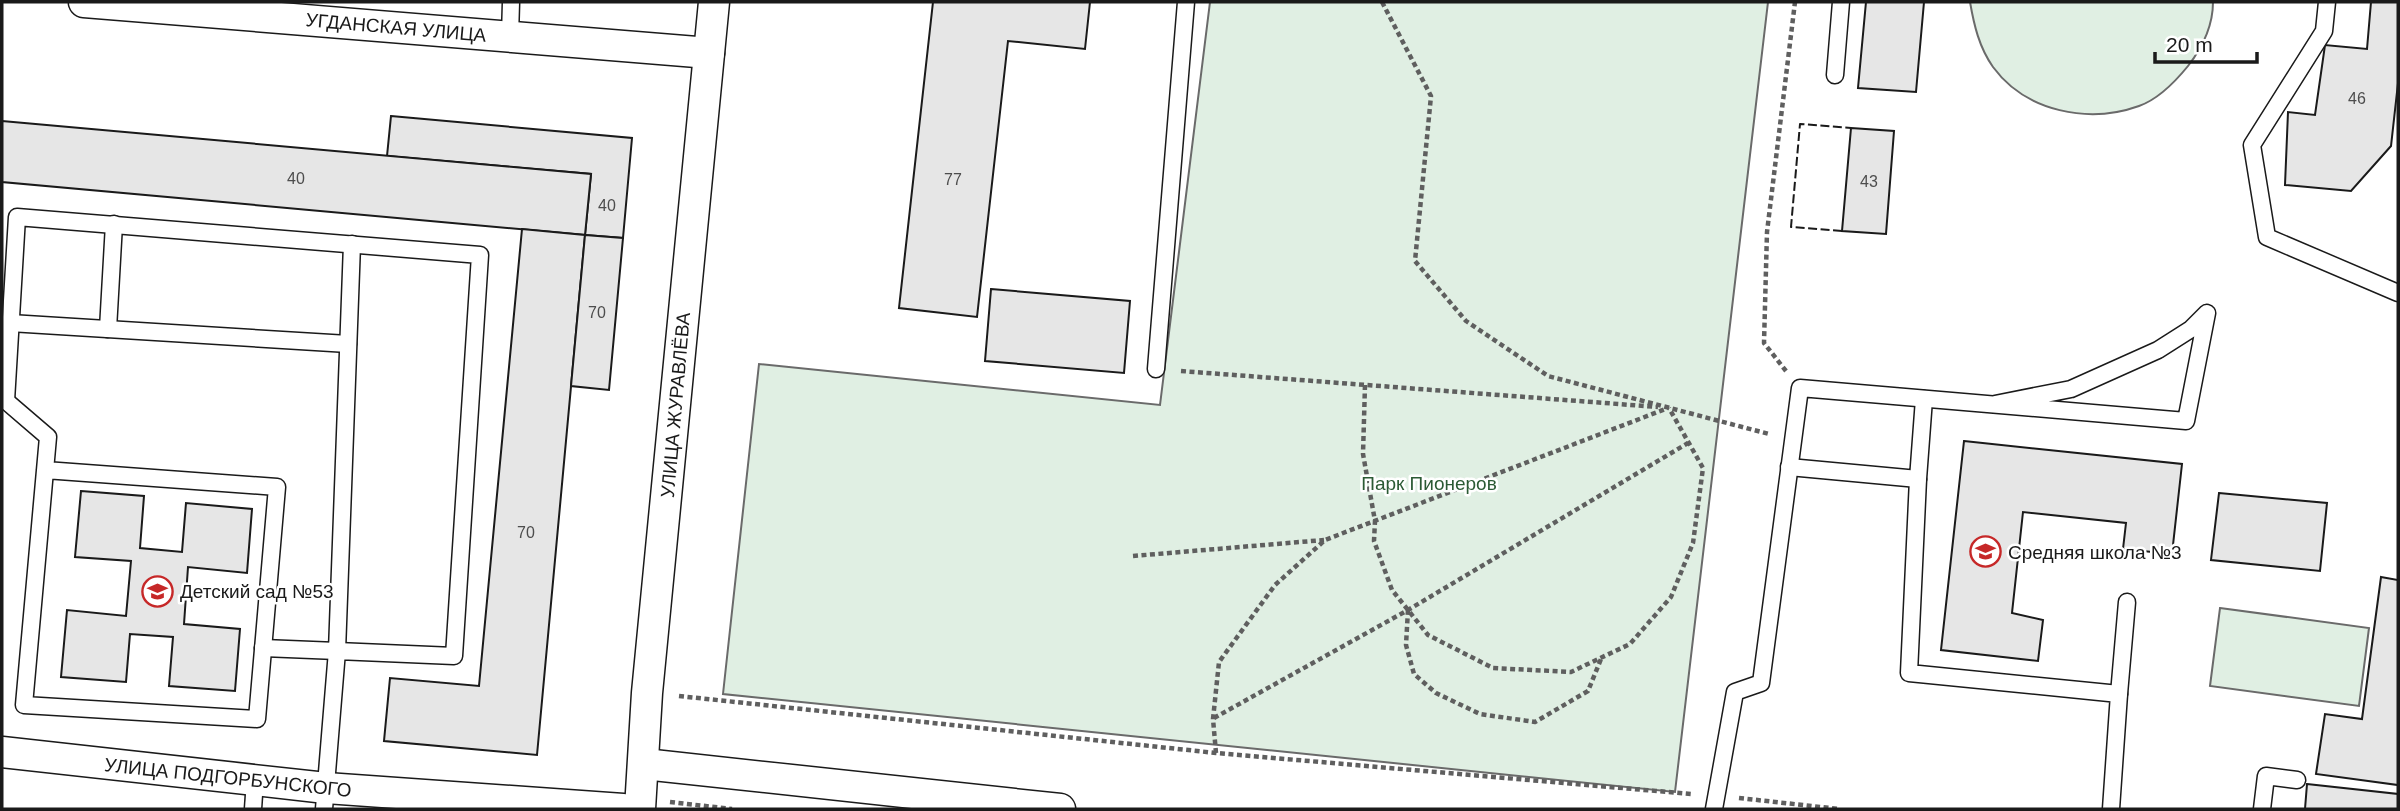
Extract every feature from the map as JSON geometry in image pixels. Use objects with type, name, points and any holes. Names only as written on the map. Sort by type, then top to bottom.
[{"type":"street","name":"УГДАНСКАЯ УЛИЦА","points":[[84,2],[709,54]]},
{"type":"street","name":"УЛИЦА ЖУРАВЛЁВА","points":[[635,806],[644,764],[648,693],[714,2]]},
{"type":"street","name":"УЛИЦА ПОДГОРБУНСКОГО","points":[[2,752],[254,795],[635,806]]},
{"type":"street","points":[[644,764],[1060,809]]},
{"type":"lane","points":[[510,36],[512,2]]},
{"type":"lane","points":[[1156,369],[1186,2]]},
{"type":"lane","points":[[1835,75],[1841,2]]},
{"type":"lane","points":[[2326,2],[2324,31],[2252,145],[2267,237],[2398,293]]},
{"type":"lane","points":[[45,470],[277,487],[263,648],[257,719],[24,705],[45,470],[48,437],[4,401],[17,216],[480,255],[454,656],[263,648]]},
{"type":"lane","points":[[108,330],[114,224]]},
{"type":"lane","points":[[325,799],[337,651],[352,244]]},
{"type":"lane","points":[[1715,803],[1735,692],[1761,683],[1800,388],[2186,421],[2207,313],[2192,329],[2158,350],[2071,389],[1995,404]]},
{"type":"lane","points":[[10,323],[348,344]]},
{"type":"lane","points":[[1924,399],[1909,673],[2119,694]]},
{"type":"lane","points":[[1789,467],[1919,479]]},
{"type":"lane","points":[[2111,809],[2127,601]]},
{"type":"lane","points":[[2262,809],[2266,776],[2297,780]]},
{"type":"path","points":[[1382,2],[1431,96],[1415,261],[1466,321],[1548,376],[1793,440]]},
{"type":"path","points":[[1795,2],[1767,232],[1764,343],[1800,388]]},
{"type":"path","points":[[1156,369],[1669,408]]},
{"type":"path","points":[[1365,385],[1363,454],[1375,521],[1374,541],[1392,590],[1427,635],[1493,668],[1571,672],[1630,644],[1671,597],[1693,543],[1703,468],[1669,408]]},
{"type":"path","points":[[1133,556],[1325,540],[1669,408]]},
{"type":"path","points":[[1213,719],[1408,610],[1688,443]]},
{"type":"path","points":[[1216,753],[1213,719],[1219,662],[1275,585],[1325,540]]},
{"type":"path","points":[[1408,610],[1406,645],[1414,674],[1436,693],[1480,714],[1535,722],[1588,691],[1601,658]]},
{"type":"path","points":[[648,693],[1715,803],[1839,809]]},
{"type":"path","points":[[635,806],[732,809]]},
{"type":"green space","name":"Парк Пионеров","points":[[1210,2],[1768,2],[1675,792],[723,694],[759,364],[1160,405]]},
{"type":"green space","points":[[1970,2],[2213,2],[2209,28],[2198,52],[2172,84],[2139,106],[2100,114],[2060,110],[2041,104],[2023,95],[2007,82],[1984,52]]},
{"type":"green space","points":[[2220,608],[2369,628],[2359,706],[2210,686]]},
{"type":"building","points":[[933,2],[1090,2],[1085,49],[1008,41],[977,317],[899,308]]},
{"type":"building","points":[[1866,2],[1924,2],[1916,92],[1858,88]]},
{"type":"building","points":[[2371,2],[2398,2],[2398,83],[2391,146],[2351,191],[2285,185],[2288,112],[2315,115],[2325,45],[2367,49]]},
{"type":"building","points":[[391,116],[632,138],[623,238],[585,235],[591,174],[387,156]]},
{"type":"building","points":[[2,121],[591,174],[585,235],[2,182]]},
{"type":"building","points":[[1851,128],[1894,131],[1886,234],[1842,231]]},
{"type":"building","points":[[522,229],[585,235],[537,755],[384,741],[390,678],[479,686]]},
{"type":"building","points":[[585,235],[623,238],[609,390],[571,386]]},
{"type":"building","points":[[991,289],[1130,301],[1124,373],[985,361]]},
{"type":"building","name":"Средняя школа №3","points":[[1964,441],[2182,464],[2172,554],[2123,549],[2126,523],[2023,512],[2012,613],[2043,620],[2038,661],[1941,650]]},
{"type":"building","name":"Детский сад №53","points":[[81,491],[144,496],[140,548],[182,552],[186,503],[252,509],[247,573],[188,567],[184,624],[240,629],[235,691],[169,686],[173,637],[130,634],[126,682],[61,677],[67,610],[126,616],[131,561],[75,557]]},
{"type":"building","points":[[2219,493],[2327,503],[2320,571],[2211,560]]},
{"type":"building","points":[[2381,577],[2398,580],[2398,785],[2316,774],[2325,714],[2362,719]]},
{"type":"building","points":[[2307,784],[2398,794],[2398,809],[2305,809]]},
{"type":"fence","points":[[1842,231],[1791,227],[1800,124],[1851,128]]},
{"type":"place","name":"Средняя школа №3","points":[[1985,552]]},
{"type":"place","name":"Детский сад №53","points":[[157,591]]}]
